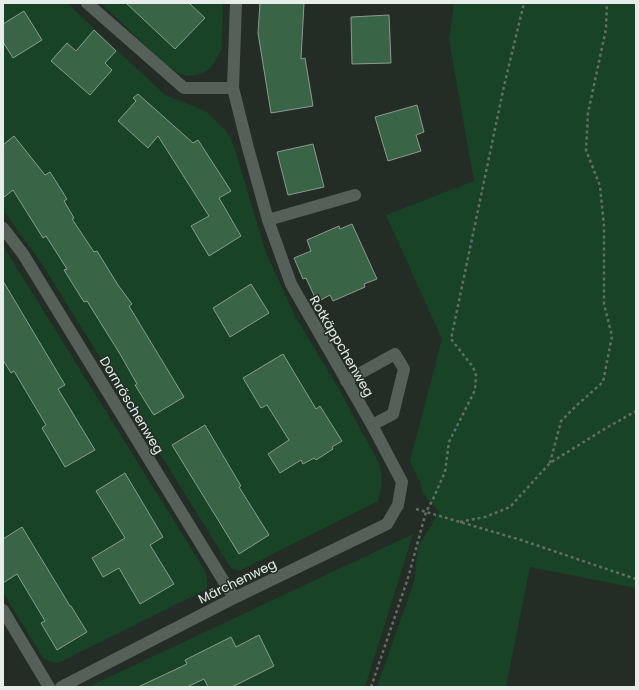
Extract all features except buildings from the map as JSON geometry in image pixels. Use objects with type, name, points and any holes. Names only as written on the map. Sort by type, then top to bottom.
[{"type":"street","points":[[87,3],[184,88],[233,88]]},
{"type":"street","name":"Rotkäppchenweg","points":[[236,3],[233,88],[268,220],[291,284],[372,425],[402,482]]},
{"type":"street","points":[[268,220],[355,195]]},
{"type":"street","name":"Dornröschenweg","points":[[3,228],[23,254],[234,598]]},
{"type":"street","points":[[346,381],[395,354],[404,369],[393,414],[372,425]]},
{"type":"street","name":"Märchenweg","points":[[61,687],[234,598],[387,524],[398,505],[402,482]]},
{"type":"street","points":[[3,610],[49,687]]},
{"type":"path","points":[[371,687],[408,578],[417,539],[426,512],[445,472],[449,442],[475,390],[476,375],[473,367],[451,339],[504,86],[524,3]]},
{"type":"path","points":[[550,463],[561,420],[604,382],[612,336],[604,304],[604,226],[600,186],[586,150],[588,113],[606,29],[607,3]]},
{"type":"path","points":[[460,522],[485,517],[510,507],[550,463],[636,411]]},
{"type":"path","points":[[398,505],[521,540],[636,579]]},
{"type":"green space","points":[[3,3],[67,3],[165,95],[208,113],[225,130],[231,139],[235,150],[266,253],[296,318],[336,384],[379,463],[382,482],[378,501],[239,571],[231,568],[42,264],[3,210]]},
{"type":"green space","points":[[101,3],[223,3],[222,49],[214,63],[203,73],[187,76],[178,73],[168,67]]},
{"type":"green space","points":[[454,3],[636,3],[636,588],[530,567],[506,687],[377,687],[414,582],[418,547],[439,512],[423,493],[420,482],[410,461],[442,339],[386,215],[474,181],[449,40]]},
{"type":"green space","points":[[3,245],[204,569],[207,578],[207,589],[58,663],[51,662],[43,658],[3,592]]},
{"type":"green space","points":[[413,534],[365,687],[88,687]]}]
